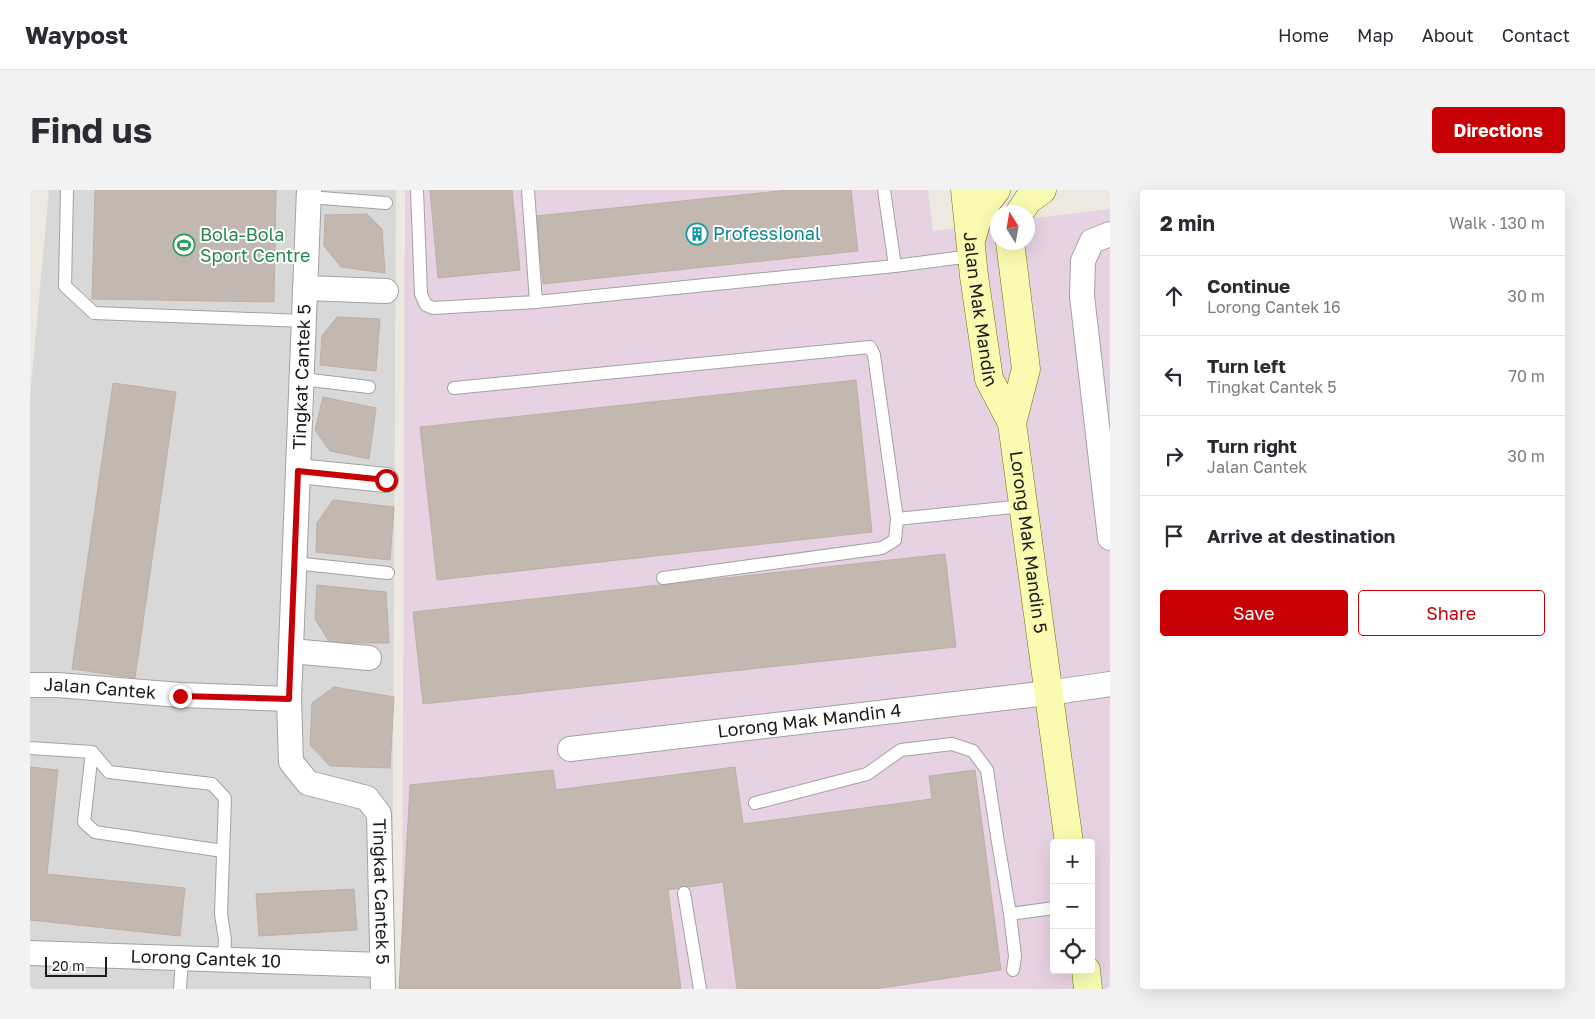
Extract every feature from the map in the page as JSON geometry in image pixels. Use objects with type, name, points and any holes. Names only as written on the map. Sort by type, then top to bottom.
[{"type":"street","name":"Jalan Mak Mandin","points":[[965,190],[971,252],[989,379],[1012,423]]},
{"type":"street","points":[[971,252],[975,226],[985,202],[996,190]]},
{"type":"street","points":[[1004,190],[1005,205]]},
{"type":"street","points":[[1025,205],[1028,200],[1042,190]]},
{"type":"street","name":"Tingkat Cantek 5","points":[[309,193],[289,699],[291,762],[308,783],[367,798],[378,814],[383,989]]},
{"type":"street","points":[[1110,234],[1092,241],[1082,261],[1082,296],[1110,538]]},
{"type":"street","name":"Lorong Mak Mandin 5","points":[[1011,250],[1026,369],[1012,423],[1068,839]]},
{"type":"street","points":[[305,288],[386,291]]},
{"type":"street","points":[[298,471],[386,480]]},
{"type":"street","points":[[291,651],[370,658]]},
{"type":"street","name":"Lorong Mak Mandin 4","points":[[570,749],[1048,693],[1110,684]]},
{"type":"street","name":"Jalan Cantek","points":[[30,685],[57,685],[180,696],[289,699]]},
{"type":"street","name":"Lorong Cantek 10","points":[[30,953],[382,965]]},
{"type":"street","points":[[1086,974],[1088,989]]},
{"type":"lane","points":[[67,190],[65,286],[94,312],[304,321]]},
{"type":"lane","points":[[417,190],[421,294],[426,305],[433,308],[536,302],[895,266],[971,252]]},
{"type":"lane","points":[[528,190],[536,302]]},
{"type":"lane","points":[[884,190],[895,266]]},
{"type":"lane","points":[[309,193],[386,203]]},
{"type":"lane","points":[[454,388],[870,347],[874,355],[897,518],[895,540],[882,548],[663,578]]},
{"type":"lane","points":[[302,379],[369,388]]},
{"type":"lane","points":[[897,518],[1023,506]]},
{"type":"lane","points":[[294,563],[388,574]]},
{"type":"lane","points":[[755,803],[867,774],[901,750],[952,744],[973,751],[987,770],[1010,914],[1015,956],[1013,970]]},
{"type":"lane","points":[[30,748],[92,752],[110,772],[212,784],[225,798],[220,914],[225,940],[224,959]]},
{"type":"lane","points":[[92,752],[84,822],[95,832],[223,851]]},
{"type":"lane","points":[[684,893],[700,989]]},
{"type":"lane","points":[[1010,914],[1050,909]]},
{"type":"lane","points":[[180,989],[182,958]]},
{"type":"shaded area","points":[[49,190],[396,190],[392,989],[30,989],[30,397]]},
{"type":"shaded area","points":[[405,190],[928,190],[933,231],[990,224],[990,250],[1035,250],[1035,218],[1110,209],[1110,989],[402,989]]},
{"type":"building","name":"Bola-Bola Sport Centre","points":[[95,190],[276,190],[274,302],[92,299]]},
{"type":"building","points":[[430,190],[512,190],[520,270],[438,278]]},
{"type":"building","name":"Professional","points":[[789,190],[851,190],[858,251],[543,284],[536,216]]},
{"type":"building","points":[[367,214],[382,229],[385,273],[341,267],[324,246],[325,215]]},
{"type":"building","points":[[337,317],[380,319],[376,371],[320,365],[322,336]]},
{"type":"building","points":[[856,380],[872,532],[437,580],[420,427]]},
{"type":"building","points":[[113,383],[176,392],[135,678],[72,669]]},
{"type":"building","points":[[323,397],[376,408],[369,459],[330,451],[315,430]]},
{"type":"building","points":[[333,500],[394,507],[390,560],[316,552],[317,523]]},
{"type":"building","points":[[945,554],[956,647],[423,704],[413,612]]},
{"type":"building","points":[[317,585],[386,592],[389,643],[330,643],[315,619]]},
{"type":"building","points":[[334,687],[394,697],[390,768],[330,766],[310,745],[312,703]]},
{"type":"building","points":[[30,767],[58,770],[47,874],[185,888],[180,936],[30,920]]},
{"type":"building","points":[[735,767],[743,824],[932,799],[929,776],[975,770],[1001,970],[875,989],[737,989],[723,882],[668,890],[681,989],[399,989],[410,785],[553,770],[556,790]]},
{"type":"building","points":[[354,889],[357,930],[259,936],[256,894]]},
{"type":"place","name":"Professional","points":[[697,234]]},
{"type":"place","name":"Bola-Bola Sport Centre","points":[[184,245]]},
{"type":"route","points":[[180,696],[289,699],[298,471],[386,480]]}]
